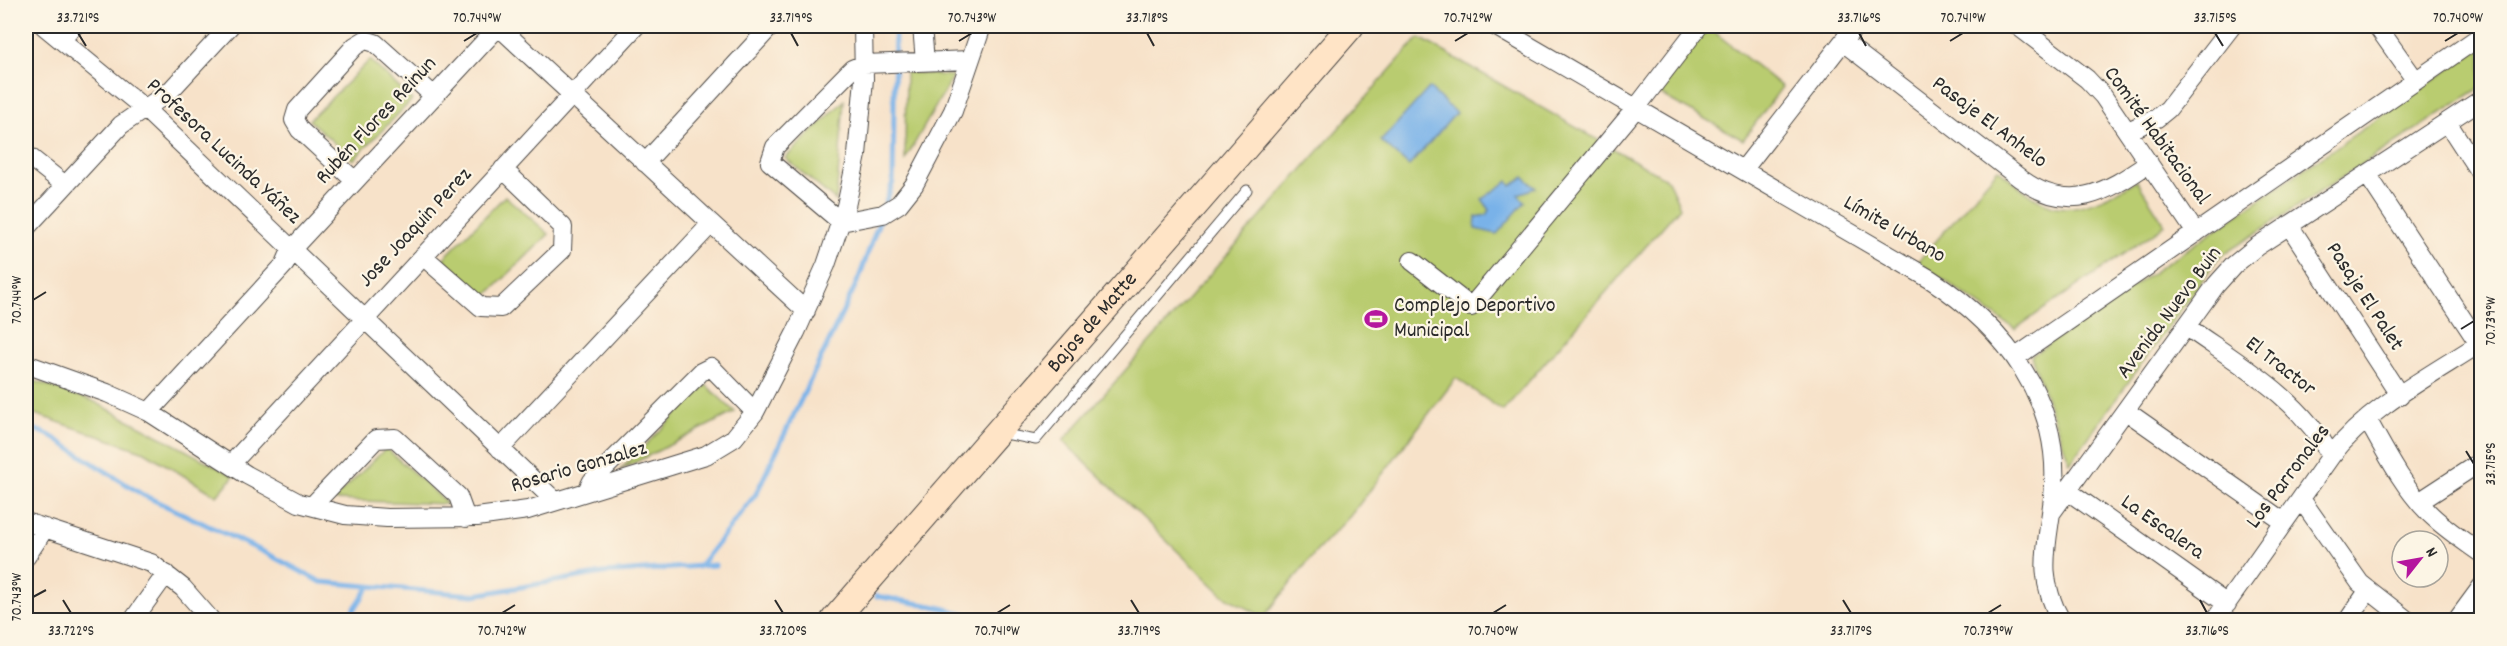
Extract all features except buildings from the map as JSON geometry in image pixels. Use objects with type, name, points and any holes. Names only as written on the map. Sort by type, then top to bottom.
[{"type":"main road","name":"Bajos de Matte","points":[[834,621],[1351,26]]},
{"type":"street","name":"Profesora Lucinda Yáñez","points":[[44,26],[145,109],[555,501]]},
{"type":"street","points":[[62,39],[74,26]]},
{"type":"street","points":[[26,228],[121,125],[168,92],[230,26]]},
{"type":"street","points":[[498,26],[806,311]]},
{"type":"street","name":"Rubén Flores Reinun","points":[[149,412],[285,264],[291,250],[498,26]]},
{"type":"street","name":"Jose Joaquin Perez","points":[[231,464],[636,26]]},
{"type":"street","points":[[645,163],[771,26]]},
{"type":"street","name":"Rosario Gonzalez","points":[[26,364],[107,393],[149,412],[231,464],[299,503],[345,515],[387,518],[466,518],[528,510],[706,455],[734,438],[755,412],[806,311],[841,222],[857,154],[864,64],[863,26]]},
{"type":"street","points":[[922,26],[925,62]]},
{"type":"street","points":[[970,60],[864,64],[852,69],[775,147],[771,162],[841,222],[878,214],[899,204],[914,185],[952,111],[970,60],[982,26]]},
{"type":"street","name":"Límite Urbano","points":[[1495,26],[1953,294],[1989,325],[2016,357],[2036,393],[2048,430],[2054,478],[2051,514],[2045,542],[2045,570],[2053,603],[2061,621]]},
{"type":"street","points":[[1412,261],[1471,307],[1636,108],[1700,26]]},
{"type":"street","points":[[1743,170],[1856,26]]},
{"type":"street","name":"Comité Habitacional","points":[[2018,26],[2087,79],[2103,96],[2196,233]]},
{"type":"street","points":[[2377,26],[2416,81]]},
{"type":"street","points":[[2128,132],[2157,118],[2168,109],[2224,29]]},
{"type":"street","name":"Avenida Nuevo Buin","points":[[2016,357],[2481,35]]},
{"type":"street","points":[[355,181],[300,130],[294,120],[297,110],[355,46],[365,40],[375,43],[434,96]]},
{"type":"street","name":"Pasaje El Anhelo","points":[[1843,42],[2021,179],[2046,193],[2059,197],[2087,196],[2114,187],[2149,163]]},
{"type":"street","name":"Avenida Nuevo Buin","points":[[2051,514],[2234,265],[2289,225],[2481,99]]},
{"type":"street","points":[[2447,122],[2481,176]]},
{"type":"street","points":[[26,154],[66,185]]},
{"type":"street","points":[[423,256],[481,307],[501,308],[562,250],[563,227],[503,169]]},
{"type":"street","points":[[2367,174],[2480,343]]},
{"type":"street","points":[[500,449],[711,224]]},
{"type":"street","name":"Pasaje El Palet","points":[[2289,225],[2400,396]]},
{"type":"street","name":"El Tractor","points":[[2187,327],[2302,414],[2314,428],[2331,456]]},
{"type":"street","name":"Los Parronales","points":[[2216,621],[2331,456],[2367,419],[2480,343]]},
{"type":"street","points":[[587,491],[592,481],[608,464],[700,372],[711,367],[755,412]]},
{"type":"street","points":[[2126,411],[2284,522]]},
{"type":"street","points":[[2367,419],[2398,473],[2419,502],[2441,524],[2481,554]]},
{"type":"street","points":[[312,506],[376,439],[395,438],[458,496],[466,518]]},
{"type":"street","points":[[2419,502],[2481,461]]},
{"type":"street","name":"La Escalera","points":[[2068,491],[2227,604]]},
{"type":"street","points":[[2301,499],[2353,574],[2368,591],[2407,621]]},
{"type":"street","points":[[26,522],[137,557],[166,574],[189,594],[211,621]]},
{"type":"street","points":[[26,557],[45,528]]},
{"type":"street","points":[[133,621],[166,574]]},
{"type":"street","points":[[2457,621],[2481,586]]},
{"type":"street","points":[[2348,621],[2368,591]]},
{"type":"lane","points":[[998,432],[1036,440],[1247,190]]},
{"type":"green space","points":[[1707,26],[1782,87],[1743,140],[1656,92]]},
{"type":"green space","name":"Complejo Deportivo Municipal","points":[[1420,38],[1668,180],[1680,207],[1503,411],[1456,378],[1351,515],[1314,554],[1264,617],[1224,596],[1063,441]]},
{"type":"green space","points":[[2481,48],[2481,87],[2218,258],[2070,463],[2031,356]]},
{"type":"green space","points":[[370,60],[412,100],[353,160],[309,120]]},
{"type":"green space","points":[[906,72],[953,76],[905,160]]},
{"type":"green space","points":[[844,101],[836,201],[785,158]]},
{"type":"green space","points":[[1998,169],[2038,200],[2063,208],[2096,201],[2137,181],[2165,225],[2015,329],[1918,262]]},
{"type":"green space","points":[[505,196],[549,234],[486,296],[443,259]]},
{"type":"green space","points":[[26,378],[93,401],[234,476],[217,496],[145,452],[26,411]]},
{"type":"green space","points":[[706,385],[735,412],[620,470]]},
{"type":"green space","points":[[386,448],[448,504],[333,500]]},
{"type":"water","points":[[1429,88],[1456,113],[1409,166],[1381,141]]},
{"type":"water","points":[[1524,177],[1536,188],[1518,194],[1525,202],[1497,234],[1475,229],[1476,217],[1487,215],[1490,210],[1482,199],[1508,181],[1511,186]]},
{"type":"waterway","points":[[884,207],[893,182],[895,26]]},
{"type":"waterway","points":[[699,567],[756,494],[859,278],[880,219]]},
{"type":"waterway","points":[[26,426],[49,435],[143,495],[268,554],[321,582],[474,595],[603,573],[715,565]]},
{"type":"waterway","points":[[347,620],[369,587]]},
{"type":"waterway","points":[[876,596],[938,607],[986,620]]},
{"type":"place","name":"Complejo Deportivo Municipal","points":[[1376,319]]}]
